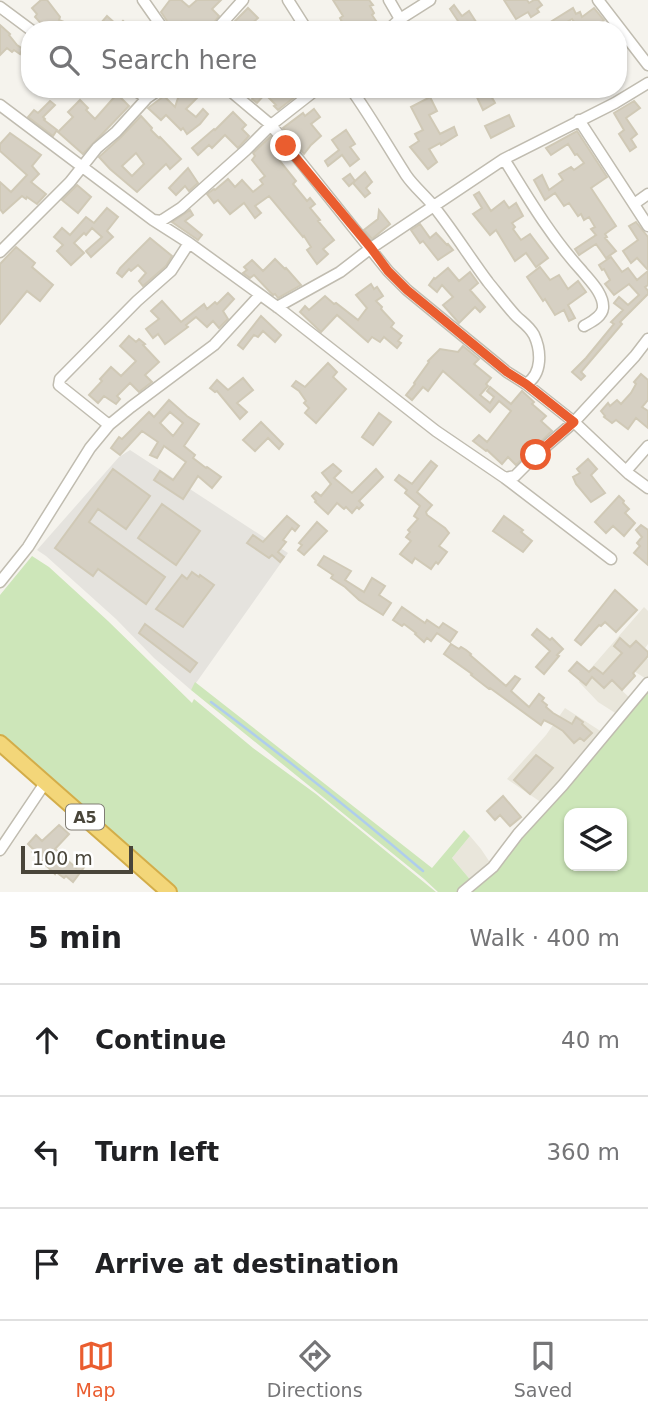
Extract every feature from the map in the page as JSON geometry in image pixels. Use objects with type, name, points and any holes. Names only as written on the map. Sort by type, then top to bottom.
[{"type":"highway","name":"A5","points":[[0,743],[170,892]]},
{"type":"street","points":[[143,0],[158,21]]},
{"type":"street","points":[[224,21],[243,0]]},
{"type":"street","points":[[288,0],[301,21]]},
{"type":"street","points":[[389,0],[400,19],[430,0]]},
{"type":"street","points":[[598,0],[614,21]]},
{"type":"street","points":[[0,7],[21,23]]},
{"type":"street","points":[[627,38],[648,65]]},
{"type":"street","points":[[627,96],[648,83]]},
{"type":"street","points":[[0,252],[69,182],[97,148],[148,98]]},
{"type":"street","points":[[239,98],[271,125],[388,271],[407,290],[507,372],[574,422],[648,488]]},
{"type":"street","points":[[153,220],[161,221],[181,208],[271,125],[306,98]]},
{"type":"street","points":[[358,98],[408,178],[434,206],[516,317],[533,333],[540,359],[531,381],[526,384]]},
{"type":"street","points":[[277,307],[340,272],[371,248],[504,159],[623,98]]},
{"type":"street","points":[[0,105],[153,220],[277,307],[436,431],[505,478],[611,559]]},
{"type":"street","points":[[579,120],[648,226]]},
{"type":"street","points":[[504,159],[542,221],[594,284],[603,310],[600,316],[584,326]]},
{"type":"street","points":[[634,204],[648,194]]},
{"type":"street","points":[[109,425],[59,385],[60,379],[137,301],[171,271],[189,243]]},
{"type":"street","points":[[0,582],[28,547],[90,448],[109,425],[214,345],[260,295]]},
{"type":"street","points":[[505,478],[514,476],[574,422],[648,339]]},
{"type":"street","points":[[626,471],[648,446]]},
{"type":"street","points":[[463,892],[493,867],[648,683]]},
{"type":"street","points":[[0,850],[45,783]]},
{"type":"shaded area","points":[[130,450],[288,553],[191,690],[37,550],[119,457]]},
{"type":"shaded area","points":[[644,607],[648,611],[648,644],[641,654],[648,659],[648,680],[629,668],[614,683],[633,701],[620,716],[598,702],[579,682]]},
{"type":"shaded area","points":[[565,708],[605,734],[545,805],[507,779],[546,735]]},
{"type":"shaded area","points":[[470,836],[493,867],[473,883],[452,858]]},
{"type":"green space","points":[[32,556],[49,567],[108,621],[192,703],[194,699],[436,892],[177,892],[0,735],[0,595]]},
{"type":"green space","points":[[195,682],[432,868],[464,830],[470,836],[452,858],[473,883],[648,683],[648,892],[438,892],[191,690]]},
{"type":"building","points":[[41,0],[47,0],[62,21],[39,21],[32,8]]},
{"type":"building","points":[[170,0],[181,0],[189,7],[197,0],[221,0],[212,9],[219,16],[215,21],[167,21],[161,12]]},
{"type":"building","points":[[333,0],[369,0],[373,5],[370,6],[376,21],[342,21],[340,18],[343,16]]},
{"type":"building","points":[[504,0],[527,0],[529,3],[538,0],[542,5],[537,9],[539,12],[531,17],[528,12],[516,19]]},
{"type":"building","points":[[454,5],[462,16],[469,11],[475,21],[458,21],[450,9]]},
{"type":"building","points":[[248,8],[258,18],[255,21],[235,21]]},
{"type":"building","points":[[573,8],[576,14],[580,12],[582,17],[594,8],[604,20],[572,19],[552,21]]},
{"type":"building","points":[[0,25],[21,48],[21,52],[12,52],[7,48],[0,55]]},
{"type":"building","points":[[113,98],[121,98],[129,106],[83,154],[58,132],[73,117],[68,112],[80,100],[95,119]]},
{"type":"building","points":[[161,98],[166,98],[175,107],[178,98],[197,98],[186,109],[196,117],[203,109],[208,114],[187,134],[166,115],[161,120],[148,108]]},
{"type":"building","points":[[269,98],[293,98],[278,110],[274,106],[276,105]]},
{"type":"building","points":[[430,98],[437,111],[429,115],[440,134],[454,127],[457,135],[429,149],[437,162],[428,169],[410,147],[419,141],[415,134],[423,130],[411,107]]},
{"type":"building","points":[[477,98],[492,98],[495,103],[483,110]]},
{"type":"building","points":[[50,101],[55,105],[43,117],[57,130],[53,136],[28,117],[34,110],[38,113]]},
{"type":"building","points":[[634,101],[640,108],[626,118],[637,134],[631,139],[636,147],[630,151],[619,134],[624,130],[614,113]]},
{"type":"building","points":[[314,109],[320,117],[311,124],[321,136],[304,154],[283,128],[303,113],[305,116]]},
{"type":"building","points":[[233,112],[246,125],[242,129],[249,136],[238,148],[225,135],[212,148],[209,145],[198,155],[192,148]]},
{"type":"building","points":[[509,115],[514,126],[491,138],[485,126]]},
{"type":"building","points":[[141,116],[151,130],[181,159],[170,169],[166,164],[137,192],[99,157]],"holes":[[[136,153],[144,164],[132,176],[122,166]]]},
{"type":"building","points":[[346,130],[355,144],[350,147],[359,159],[350,166],[342,155],[328,166],[325,161],[339,150],[332,140]]},
{"type":"building","points":[[577,131],[607,177],[591,188],[616,226],[605,234],[605,238],[616,251],[606,258],[596,244],[579,255],[575,249],[596,235],[591,229],[595,227],[589,217],[584,220],[581,214],[578,216],[569,203],[564,206],[555,193],[545,200],[534,180],[542,175],[549,190],[563,180],[559,174],[571,167],[574,170],[584,163],[568,144],[551,155],[546,148]]},
{"type":"building","points":[[10,133],[41,155],[32,166],[39,174],[31,182],[46,194],[37,204],[22,196],[3,213],[0,209],[0,182],[11,192],[27,175],[0,151],[0,144]]},
{"type":"building","points":[[271,136],[282,150],[275,155],[296,181],[293,184],[307,201],[310,198],[315,204],[310,208],[334,240],[323,249],[328,254],[317,264],[307,250],[311,247],[304,236],[269,196],[255,206],[261,213],[255,218],[244,203],[230,214],[218,200],[214,203],[207,194],[228,179],[235,187],[242,180],[253,192],[263,184],[260,180],[265,176],[252,160],[255,156],[253,153]]},
{"type":"building","points":[[188,168],[198,183],[189,191],[185,186],[176,195],[169,188]]},
{"type":"building","points":[[365,172],[372,182],[366,188],[370,193],[365,197],[353,183]]},
{"type":"building","points":[[350,174],[355,181],[349,186],[343,179]]},
{"type":"building","points":[[77,185],[91,197],[78,213],[62,200]]},
{"type":"building","points":[[479,192],[491,211],[504,201],[509,208],[516,203],[523,216],[512,223],[515,227],[513,229],[521,240],[530,234],[548,258],[536,267],[526,253],[515,261],[496,230],[490,235],[473,214],[482,208],[474,195]]},
{"type":"building","points":[[107,208],[118,217],[107,231],[113,237],[91,257],[86,251],[102,237],[92,228],[86,235],[84,233],[74,243],[84,253],[71,265],[57,251],[63,245],[54,237],[62,228],[70,235],[86,217],[94,223]]},
{"type":"building","points":[[190,210],[193,215],[185,221],[202,235],[198,240],[172,222]]},
{"type":"building","points":[[379,210],[390,224],[372,239],[364,230],[378,219]]},
{"type":"building","points":[[636,222],[648,237],[648,270],[637,258],[631,263],[623,251],[638,240],[629,226]]},
{"type":"building","points":[[420,224],[430,238],[436,233],[453,250],[438,260],[411,230]]},
{"type":"building","points":[[150,238],[172,256],[166,266],[143,286],[139,281],[146,273],[138,265],[131,271],[129,269],[122,277],[117,273]]},
{"type":"building","points":[[16,247],[35,263],[32,267],[53,285],[40,301],[27,291],[0,324],[0,264]]},
{"type":"building","points":[[611,257],[622,272],[628,268],[637,280],[648,271],[648,285],[645,287],[648,294],[620,322],[622,324],[581,372],[585,376],[581,380],[572,372],[623,310],[614,303],[619,297],[628,305],[639,295],[629,284],[614,295],[605,284],[610,280],[599,265]]},
{"type":"building","points":[[275,259],[301,285],[278,298],[254,275],[250,278],[243,273],[247,270],[244,267],[252,260],[263,271]]},
{"type":"building","points":[[540,267],[550,280],[559,275],[568,289],[578,281],[586,292],[568,305],[575,318],[569,321],[564,310],[555,315],[545,299],[543,301],[527,277]]},
{"type":"building","points":[[448,268],[459,281],[470,272],[478,283],[470,290],[485,307],[480,312],[475,307],[459,323],[443,305],[453,297],[442,285],[437,292],[429,285]]},
{"type":"building","points":[[371,284],[374,289],[377,287],[383,296],[376,301],[394,323],[391,327],[402,336],[397,348],[384,337],[380,342],[372,337],[368,342],[337,315],[321,332],[300,312],[305,306],[309,310],[325,296],[358,320],[367,308],[356,295]]},
{"type":"building","points":[[228,293],[234,299],[223,311],[228,319],[219,328],[213,321],[207,327],[196,317],[186,325],[188,327],[165,344],[158,334],[153,338],[146,329],[159,319],[151,311],[162,301],[181,322],[204,304],[207,309],[215,302],[217,304]]},
{"type":"building","points":[[261,316],[281,335],[275,342],[263,331],[258,337],[254,335],[243,349],[238,345]]},
{"type":"building","points":[[129,336],[136,342],[139,339],[145,344],[143,345],[159,362],[145,375],[152,382],[139,392],[130,383],[117,396],[120,399],[116,404],[104,396],[98,403],[89,395],[102,381],[100,379],[111,367],[121,376],[136,361],[120,346]]},
{"type":"building","points":[[463,346],[479,359],[474,364],[491,378],[480,395],[490,403],[494,397],[487,391],[490,387],[511,404],[522,391],[546,416],[541,421],[552,431],[516,465],[508,457],[502,464],[473,441],[479,435],[487,442],[511,411],[499,401],[490,412],[443,371],[428,391],[423,387],[412,400],[406,395],[428,361],[440,349],[458,352]]},
{"type":"building","points":[[328,363],[337,372],[333,377],[346,389],[316,423],[305,413],[309,408],[304,403],[306,401],[292,386],[296,381],[305,387]]},
{"type":"building","points":[[641,374],[648,380],[648,400],[642,407],[648,411],[648,428],[636,418],[628,429],[616,420],[612,423],[601,411],[608,403],[610,406],[617,400],[621,404],[631,393],[636,384],[634,382]]},
{"type":"building","points":[[243,378],[253,390],[237,403],[247,412],[240,419],[217,391],[210,388],[217,380],[228,390]]},
{"type":"building","points":[[169,400],[199,424],[184,446],[195,455],[193,458],[221,477],[212,488],[198,476],[183,499],[154,480],[160,471],[173,480],[186,462],[164,446],[157,458],[150,455],[158,442],[142,431],[120,455],[111,448],[119,437],[122,439],[149,412],[154,417]],"holes":[[[170,412],[183,423],[173,436],[160,423]]]},
{"type":"building","points":[[379,413],[391,422],[373,445],[362,437]]},
{"type":"building","points":[[261,422],[283,444],[279,449],[268,438],[255,451],[243,440]]},
{"type":"building","points":[[588,459],[597,469],[591,475],[605,493],[591,502],[573,477],[580,473],[577,469]]},
{"type":"building","points":[[431,461],[437,466],[417,492],[432,505],[426,512],[427,515],[449,533],[439,546],[447,552],[431,569],[415,558],[412,563],[400,554],[411,541],[406,537],[410,532],[408,530],[418,519],[414,516],[420,506],[395,480],[399,475],[412,484]]},
{"type":"building","points":[[333,464],[341,471],[334,478],[352,493],[376,469],[383,477],[359,501],[363,505],[352,513],[337,503],[328,514],[312,496],[316,492],[321,496],[331,484],[322,473]]},
{"type":"building","points":[[113,469],[150,496],[126,529],[98,509],[89,522],[165,577],[146,604],[98,569],[93,576],[55,548]]},
{"type":"building","points":[[619,496],[629,509],[625,513],[635,523],[624,536],[613,526],[606,533],[595,522]]},
{"type":"building","points":[[162,504],[200,531],[176,565],[138,538]]},
{"type":"building","points":[[287,516],[299,526],[295,531],[292,528],[283,540],[286,542],[278,552],[284,557],[280,562],[247,543],[253,535],[263,542]]},
{"type":"building","points":[[504,516],[523,530],[521,532],[532,541],[523,552],[493,531]]},
{"type":"building","points":[[317,522],[327,531],[304,555],[298,550],[302,545],[299,543]]},
{"type":"building","points":[[641,525],[648,530],[648,565],[634,553],[640,546],[637,543],[642,537],[636,530]]},
{"type":"building","points":[[324,556],[351,571],[345,580],[364,592],[372,578],[385,586],[379,595],[391,603],[383,615],[359,600],[331,578],[333,575],[318,565]]},
{"type":"building","points":[[192,572],[214,585],[183,627],[156,609],[182,575],[187,579]]},
{"type":"building","points":[[615,590],[637,610],[616,632],[605,622],[581,645],[575,640]]},
{"type":"building","points":[[402,607],[425,623],[427,620],[439,628],[443,623],[457,632],[450,642],[437,633],[431,641],[427,638],[424,642],[404,624],[402,626],[393,620]]},
{"type":"building","points":[[145,624],[197,663],[190,672],[139,633]]},
{"type":"building","points":[[537,629],[563,649],[544,674],[536,667],[550,651],[532,635]]},
{"type":"building","points":[[620,638],[630,647],[636,641],[648,652],[648,656],[633,673],[635,676],[622,690],[612,680],[604,688],[592,677],[586,685],[569,671],[577,662],[589,672],[594,667],[603,674],[622,653],[614,646]]},
{"type":"building","points":[[451,644],[466,650],[506,686],[515,676],[520,679],[511,691],[529,707],[539,694],[553,713],[572,724],[576,717],[592,733],[584,741],[580,738],[574,743],[552,724],[544,720],[541,725],[444,654]]},
{"type":"building","points":[[536,755],[553,768],[530,794],[514,780]]},
{"type":"building","points":[[503,796],[521,817],[510,826],[500,815],[495,820],[487,811]]},
{"type":"building","points":[[59,825],[69,834],[55,849],[76,868],[80,863],[85,866],[73,882],[66,876],[64,878],[56,872],[55,874],[32,852],[34,850],[28,844],[36,835],[42,841]]},
{"type":"waterway","points":[[211,702],[423,871]]},
{"type":"route","points":[[286,146],[388,271],[407,290],[507,372],[574,422],[536,455]]}]
